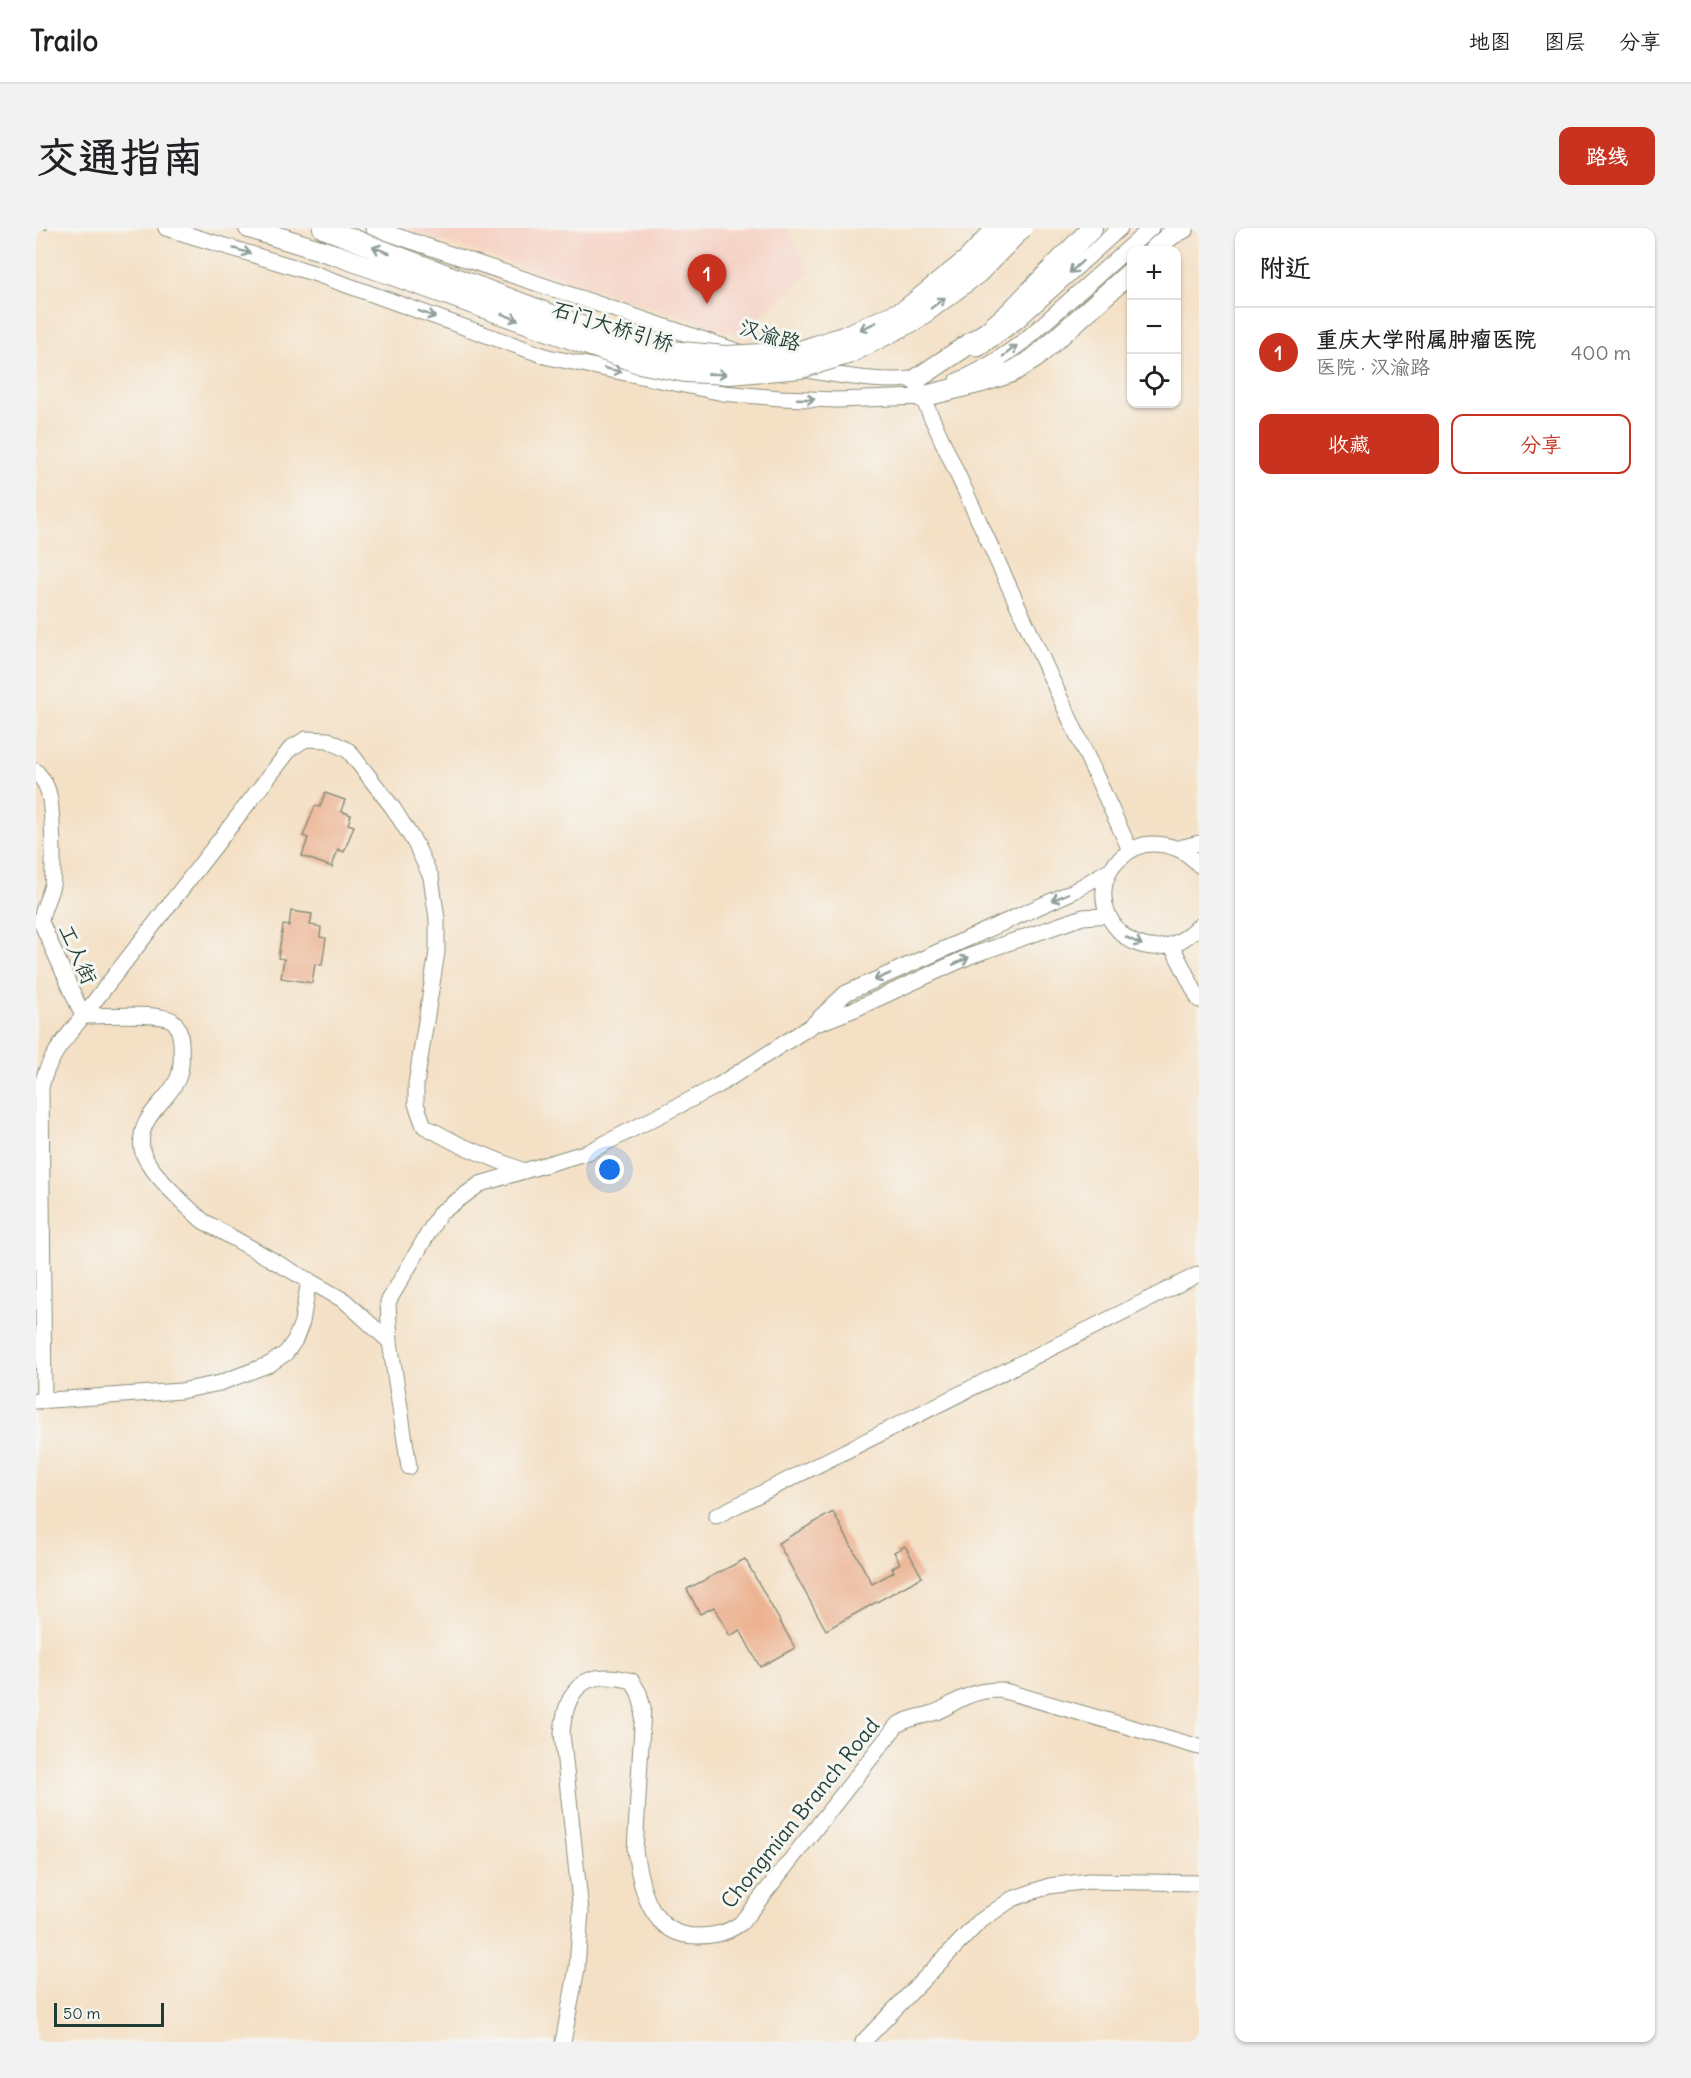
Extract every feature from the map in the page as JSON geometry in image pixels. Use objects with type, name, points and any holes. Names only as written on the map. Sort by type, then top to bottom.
[{"type":"main road","name":"石门大桥引桥","points":[[249,228],[336,255],[639,363],[685,372],[730,374],[801,368],[848,354],[867,345],[915,320],[978,273],[1022,228]]},
{"type":"main road","name":"石门大桥引桥","points":[[331,231],[610,337],[671,351],[726,356],[797,352],[843,337],[905,310],[967,260],[997,228]]},
{"type":"main road","points":[[918,388],[1010,312],[1092,228]]},
{"type":"main road","points":[[1159,246],[1184,228]]},
{"type":"main road","points":[[918,388],[982,382],[1019,367],[1035,358],[1127,275]]},
{"type":"street","name":"汉渝路","points":[[166,228],[313,273],[548,357],[723,393],[837,400],[918,388],[993,340],[1120,228]]},
{"type":"street","name":"汉渝路","points":[[373,228],[775,362],[851,378],[918,388]]},
{"type":"street","points":[[1130,850],[918,388],[978,373],[1004,357],[1151,228]]},
{"type":"street","points":[[309,1280],[302,1323],[295,1340],[286,1353],[270,1364],[220,1383],[181,1391],[40,1401],[41,1088],[44,1071],[52,1056],[291,748],[306,740],[328,740],[349,751],[393,808],[415,843],[431,878],[437,919],[437,952],[416,1084],[416,1104],[424,1126],[524,1171]]},
{"type":"street","name":"工人街","points":[[36,771],[44,780],[51,805],[51,887],[41,922],[83,1016]]},
{"type":"street","points":[[1179,848],[1199,843]]},
{"type":"street","points":[[1199,865],[1179,848],[1163,844],[1146,844],[1130,850],[1119,858],[1111,869],[1105,884],[1104,900],[1108,915],[1118,932],[1134,943],[1153,948],[1172,946],[1188,938],[1199,926]]},
{"type":"street","points":[[409,1467],[390,1342],[388,1302],[440,1213],[480,1184],[588,1152],[719,1085],[811,1026],[846,993],[1074,891],[1111,869]]},
{"type":"street","points":[[811,1026],[855,1009],[970,956],[1083,917],[1108,915]]},
{"type":"street","points":[[1172,946],[1199,1000]]},
{"type":"street","points":[[83,1016],[162,1016],[174,1021],[180,1032],[182,1066],[178,1080],[149,1117],[143,1132],[142,1149],[147,1162],[190,1210],[203,1221],[345,1300],[390,1342]]},
{"type":"street","points":[[716,1516],[1199,1274]]},
{"type":"street","name":"Chongmian Branch Road","points":[[563,2042],[577,1968],[581,1911],[562,1733],[564,1712],[570,1696],[581,1684],[598,1678],[617,1677],[632,1681],[639,1693],[643,1708],[635,1851],[639,1874],[645,1898],[657,1918],[671,1930],[692,1936],[711,1936],[729,1931],[741,1923],[897,1725],[911,1717],[944,1709],[966,1696],[1001,1690],[1199,1747]]},
{"type":"street","points":[[863,2042],[979,1922],[1012,1899],[1049,1886],[1089,1881],[1199,1883]]},
{"type":"shaded area","points":[[401,228],[788,228],[809,271],[742,336]]},
{"type":"building","points":[[325,793],[345,800],[341,811],[351,815],[348,824],[354,826],[344,852],[338,849],[332,867],[302,856],[308,838],[303,836],[315,806],[320,807]]},
{"type":"building","points":[[291,911],[312,914],[310,925],[321,927],[320,937],[326,938],[322,965],[315,964],[312,983],[281,978],[284,959],[278,958],[283,925],[289,926]]},
{"type":"building","points":[[833,1512],[872,1584],[894,1572],[892,1568],[900,1563],[894,1552],[905,1546],[922,1577],[826,1630],[778,1543]]},
{"type":"building","points":[[745,1559],[795,1648],[760,1667],[740,1630],[730,1636],[714,1607],[700,1614],[687,1589]]},
{"type":"place","name":"重庆大学附属肿瘤医院","points":[[707,304]]}]
